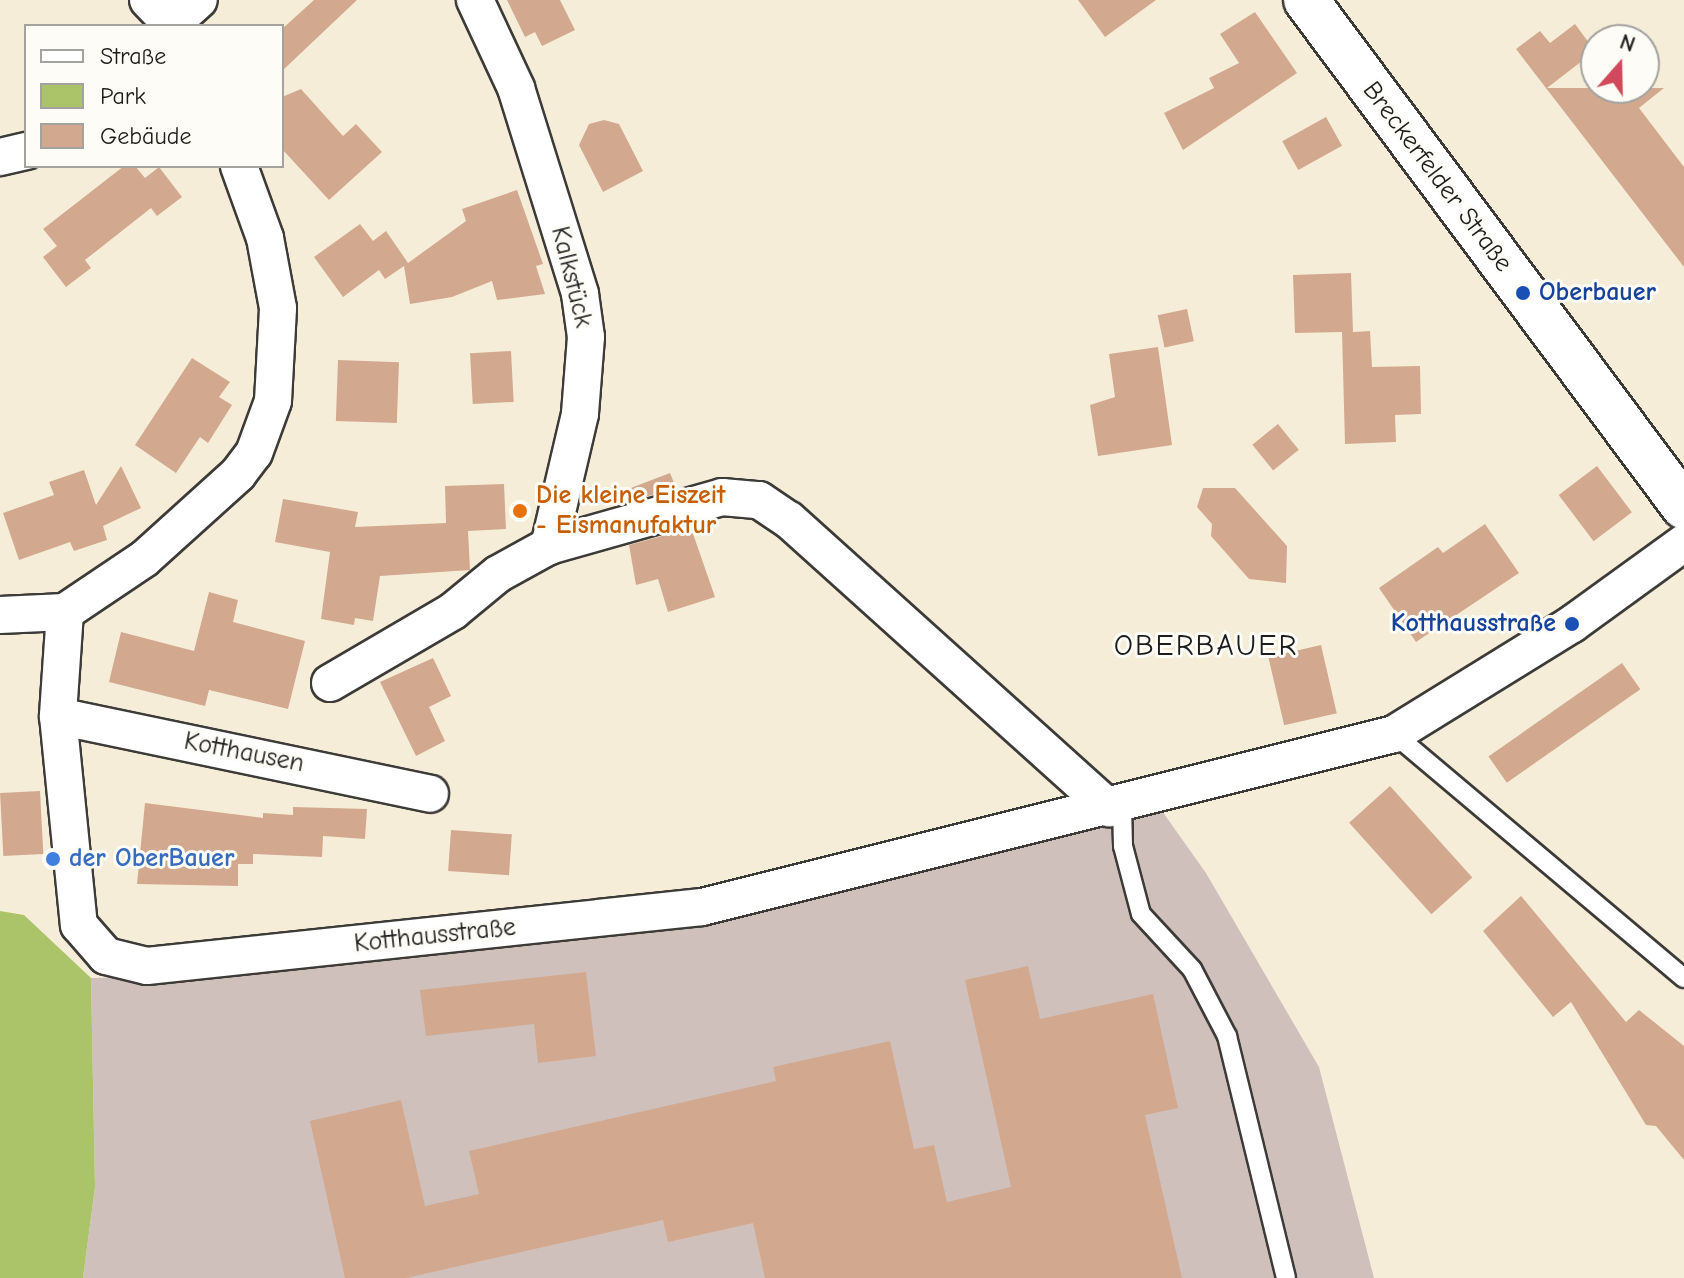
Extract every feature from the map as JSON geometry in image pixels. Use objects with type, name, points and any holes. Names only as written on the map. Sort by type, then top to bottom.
[{"type":"main road","name":"Breckerfelder Straße","points":[[1306,0],[1684,507]]},
{"type":"street","points":[[164,17],[199,0]]},
{"type":"street","name":"Kalkstück","points":[[475,0],[516,88],[580,294],[586,337],[580,414],[549,540]]},
{"type":"street","points":[[0,157],[24,151]]},
{"type":"street","points":[[0,615],[65,612],[144,559],[238,474],[264,431],[277,369],[278,308],[265,238],[240,168]]},
{"type":"street","points":[[330,683],[549,540],[722,497],[759,500],[789,520],[1116,806]]},
{"type":"street","name":"Kotthausstraße","points":[[65,612],[58,716],[79,925],[106,956],[147,966],[702,907],[1116,806],[1394,734],[1572,624],[1684,543]]},
{"type":"street","name":"Kotthausen","points":[[58,716],[430,794]]},
{"type":"lane","points":[[1394,734],[1684,978]]},
{"type":"lane","points":[[1116,806],[1141,914],[1192,969],[1227,1036],[1286,1278]]},
{"type":"shaded area","points":[[1162,811],[1206,873],[1319,1067],[1374,1278],[83,1278],[95,1187],[91,978],[206,975],[711,921]]},
{"type":"green space","points":[[0,911],[24,915],[91,978],[95,1187],[83,1278],[0,1278]]},
{"type":"building","points":[[314,0],[357,0],[284,69],[284,27]]},
{"type":"building","points":[[507,0],[560,0],[575,30],[542,46],[535,32],[525,37]]},
{"type":"building","points":[[1078,0],[1156,0],[1105,37]]},
{"type":"building","points":[[1255,12],[1297,73],[1183,150],[1164,113],[1214,88],[1209,78],[1239,63],[1220,34]]},
{"type":"building","points":[[1575,24],[1580,31],[1580,63],[1547,88],[1580,88],[1580,104],[1644,104],[1639,108],[1684,167],[1684,267],[1516,49],[1540,31],[1550,43]]},
{"type":"building","points":[[301,89],[343,136],[356,124],[382,152],[329,200],[284,151],[284,96]]},
{"type":"building","points":[[1326,117],[1342,146],[1298,170],[1282,141]]},
{"type":"building","points":[[604,120],[619,124],[643,171],[603,192],[579,145],[589,124]]},
{"type":"building","points":[[121,168],[137,168],[145,178],[160,168],[182,197],[157,216],[151,208],[85,260],[91,268],[66,287],[43,257],[57,246],[43,229]]},
{"type":"building","points":[[517,190],[543,264],[536,266],[545,294],[497,300],[492,281],[452,297],[410,304],[404,266],[385,279],[379,270],[343,297],[314,257],[360,224],[373,241],[386,231],[408,263],[466,221],[462,209]]},
{"type":"building","points":[[1351,273],[1353,332],[1370,331],[1372,367],[1420,366],[1421,414],[1395,415],[1396,442],[1345,444],[1342,332],[1295,333],[1293,275]]},
{"type":"building","points":[[1187,309],[1194,341],[1165,348],[1158,315]]},
{"type":"building","points":[[1158,347],[1172,445],[1098,456],[1090,405],[1115,397],[1109,354]]},
{"type":"building","points":[[511,351],[514,402],[473,404],[470,353]]},
{"type":"building","points":[[192,358],[230,382],[219,397],[232,405],[208,443],[200,437],[176,473],[135,445]]},
{"type":"building","points":[[338,360],[399,362],[397,423],[336,421]]},
{"type":"building","points":[[1278,424],[1299,450],[1273,470],[1252,445]]},
{"type":"building","points":[[121,466],[141,508],[103,526],[107,540],[74,551],[70,542],[19,560],[3,513],[54,495],[49,482],[84,470],[96,505]]},
{"type":"building","points":[[1597,466],[1632,512],[1594,541],[1559,495]]},
{"type":"building","points":[[670,473],[676,488],[614,506],[610,496]]},
{"type":"building","points":[[504,484],[506,529],[468,531],[470,570],[380,576],[373,621],[355,618],[354,625],[321,619],[330,552],[275,542],[283,499],[358,512],[355,527],[446,523],[445,486]]},
{"type":"building","points":[[1203,488],[1235,488],[1287,546],[1286,583],[1249,579],[1211,536],[1212,524],[1197,507]]},
{"type":"building","points":[[1485,524],[1519,573],[1416,642],[1379,588],[1438,547],[1443,553]]},
{"type":"building","points":[[691,528],[715,597],[668,612],[658,579],[636,585],[629,545]]},
{"type":"building","points":[[209,592],[238,600],[233,622],[305,641],[288,709],[209,690],[205,706],[109,682],[121,632],[194,651]]},
{"type":"building","points":[[1321,645],[1337,713],[1284,725],[1268,657]]},
{"type":"building","points":[[433,658],[451,696],[429,707],[445,741],[416,756],[380,682]]},
{"type":"building","points":[[1622,663],[1640,689],[1507,783],[1488,756]]},
{"type":"building","points":[[1390,786],[1472,877],[1431,914],[1349,823]]},
{"type":"building","points":[[40,791],[43,854],[3,856],[0,793]]},
{"type":"building","points":[[145,803],[263,818],[263,813],[293,815],[293,807],[367,809],[365,839],[323,836],[322,857],[253,854],[253,864],[238,864],[238,886],[137,884]]},
{"type":"building","points":[[451,830],[512,834],[509,875],[448,871]]},
{"type":"building","points":[[1521,896],[1626,1022],[1639,1010],[1684,1046],[1684,1160],[1656,1126],[1646,1125],[1571,1002],[1553,1017],[1483,931]]},
{"type":"building","points":[[1028,966],[1040,1019],[1153,994],[1178,1108],[1145,1115],[1182,1278],[765,1278],[753,1223],[668,1242],[663,1220],[406,1278],[345,1278],[310,1121],[401,1100],[425,1206],[479,1194],[469,1151],[776,1081],[773,1067],[890,1041],[914,1149],[934,1145],[947,1202],[1011,1187],[965,980]]},
{"type":"building","points":[[586,972],[596,1056],[538,1063],[534,1024],[426,1036],[420,990]]},
{"type":"place","name":"Oberbauer","points":[[1523,293]]},
{"type":"place","name":"Die kleine Eiszeit - Eismanufaktur","points":[[520,511]]},
{"type":"place","name":"Kotthausstraße","points":[[1572,624]]},
{"type":"place","name":"der OberBauer","points":[[53,859]]},
{"type":"district","name":"OBERBAUER","points":[[1206,646]]}]
